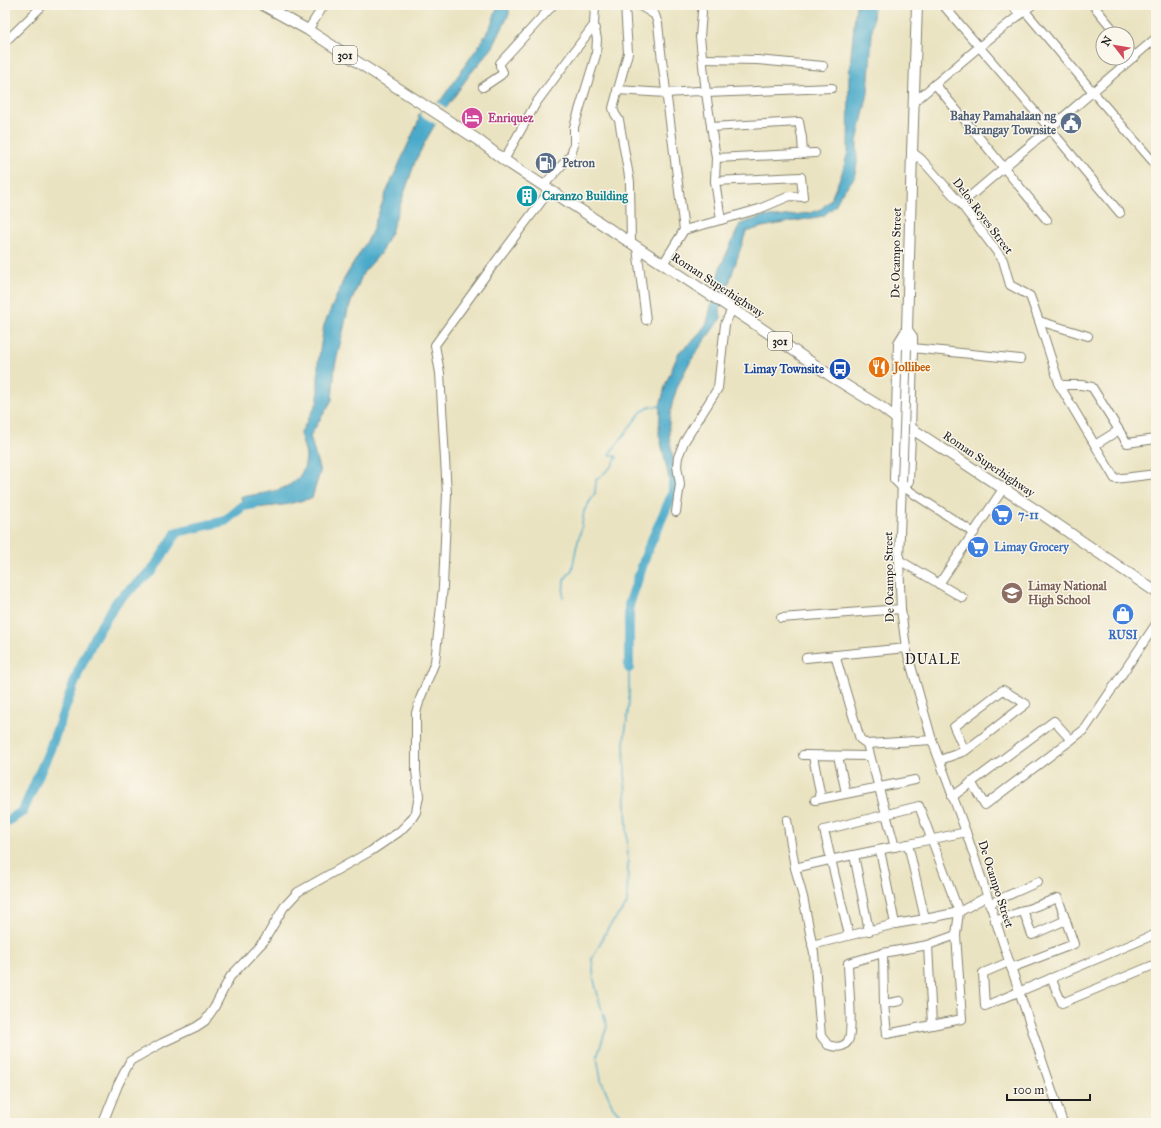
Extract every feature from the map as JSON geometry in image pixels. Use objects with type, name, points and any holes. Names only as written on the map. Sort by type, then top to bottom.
[{"type":"main road","name":"Roman Superhighway","points":[[263,5],[308,30],[450,122],[504,160],[697,286],[834,378],[882,407],[897,419],[1004,489],[1156,592]]},
{"type":"main road","name":"De Ocampo Street","points":[[907,330],[918,5]]},
{"type":"main road","points":[[907,330],[911,335],[909,348],[910,427],[908,481],[906,484],[902,484],[895,479],[899,343],[907,330]]},
{"type":"street","points":[[5,42],[43,5]]},
{"type":"street","points":[[308,30],[324,5]]},
{"type":"street","points":[[483,87],[501,75],[503,72],[500,63],[553,5]]},
{"type":"street","points":[[103,1123],[130,1061],[162,1042],[196,1027],[205,1021],[214,1008],[230,977],[264,941],[284,906],[298,892],[371,852],[399,832],[411,820],[416,812],[419,796],[416,771],[416,713],[435,662],[443,587],[447,494],[440,373],[436,345],[571,155],[574,144],[574,127],[596,55],[597,39],[594,25],[596,5]]},
{"type":"street","points":[[625,5],[628,53],[612,108],[619,120],[630,182],[634,245],[646,320]]},
{"type":"street","points":[[639,5],[654,15],[658,24],[684,230],[663,264]]},
{"type":"street","points":[[943,5],[1120,213]]},
{"type":"street","points":[[1012,5],[1023,13],[1156,165]]},
{"type":"street","points":[[914,102],[979,47],[1032,5]]},
{"type":"street","points":[[1093,5],[1110,26]]},
{"type":"street","points":[[702,12],[700,37],[706,93],[716,158],[715,181],[721,220]]},
{"type":"street","points":[[504,160],[536,103],[594,25]]},
{"type":"street","points":[[1135,57],[1156,38]]},
{"type":"street","points":[[703,59],[757,60],[823,66]]},
{"type":"street","points":[[961,204],[1124,66]]},
{"type":"street","points":[[935,84],[1047,220]]},
{"type":"street","points":[[617,90],[666,93],[698,91],[706,93],[832,88]]},
{"type":"street","points":[[711,127],[799,122],[803,154]]},
{"type":"street","name":"Delos Reyes Street","points":[[912,152],[921,159],[961,204],[1003,260],[1010,285],[1030,296],[1039,320]]},
{"type":"street","points":[[716,158],[815,153]]},
{"type":"street","points":[[684,230],[759,209],[790,196],[803,197],[802,177],[715,181]]},
{"type":"street","points":[[676,512],[680,484],[677,471],[678,458],[684,442],[718,388],[728,307]]},
{"type":"street","points":[[1039,320],[1088,336]]},
{"type":"street","points":[[1039,320],[1059,385],[1115,479],[1156,474]]},
{"type":"street","points":[[909,348],[1020,359]]},
{"type":"street","name":"De Ocampo Street","points":[[909,348],[899,560],[901,609],[906,648],[932,740],[966,832],[1063,1123]]},
{"type":"street","points":[[1059,385],[1081,385],[1092,387],[1127,443],[1156,439]]},
{"type":"street","points":[[1095,445],[1119,430]]},
{"type":"street","points":[[902,484],[974,533]]},
{"type":"street","points":[[939,584],[1004,489]]},
{"type":"street","points":[[899,560],[963,598]]},
{"type":"street","points":[[781,618],[901,609]]},
{"type":"street","points":[[971,782],[985,805],[1085,729],[1156,624]]},
{"type":"street","points":[[806,658],[906,648]]},
{"type":"street","points":[[835,655],[860,739],[867,744],[932,740]]},
{"type":"street","points":[[940,760],[964,751],[1026,704],[1003,690],[996,695],[954,727],[964,751]]},
{"type":"street","points":[[952,797],[1054,721],[1071,740]]},
{"type":"street","points":[[867,744],[895,847]]},
{"type":"street","points":[[803,756],[870,756]]},
{"type":"street","points":[[813,756],[818,799],[915,780]]},
{"type":"street","points":[[838,756],[846,793]]},
{"type":"street","points":[[849,936],[824,830],[919,806],[958,912],[956,935],[962,1019],[887,1034],[884,1004],[883,953]]},
{"type":"street","points":[[787,820],[795,868],[803,897],[814,953],[818,985],[821,1036],[828,1045],[836,1047],[844,1045],[848,1041],[850,1027],[848,963],[883,953],[928,945],[956,935]]},
{"type":"street","points":[[795,868],[831,859],[966,832]]},
{"type":"street","points":[[908,844],[925,919]]},
{"type":"street","points":[[880,850],[895,924]]},
{"type":"street","points":[[854,855],[869,931]]},
{"type":"street","points":[[812,945],[895,924],[958,912],[1038,882]]},
{"type":"street","points":[[995,921],[1058,898],[1074,944],[983,973],[985,1006],[1156,934]]},
{"type":"street","points":[[1023,910],[1032,935],[1066,920]]},
{"type":"street","points":[[928,945],[932,1025]]},
{"type":"street","points":[[1051,978],[1062,1004],[1156,964]]},
{"type":"street","points":[[884,1004],[900,1002]]},
{"type":"water","points":[[498,5],[509,5],[509,14],[493,47],[470,74],[437,121],[426,140],[415,162],[391,232],[380,254],[363,273],[348,310],[335,366],[332,400],[310,436],[320,472],[312,498],[284,505],[244,509],[241,497],[272,491],[291,484],[298,478],[303,469],[306,455],[300,434],[318,401],[318,363],[324,325],[344,279],[370,236],[386,193],[419,120],[418,115],[441,100],[482,41],[492,23]]},
{"type":"water","points":[[856,5],[874,5],[868,93],[857,142],[857,164],[854,178],[841,194],[835,206],[823,216],[762,227],[746,232],[720,310],[721,318],[705,339],[684,372],[674,396],[669,430],[676,472],[676,497],[669,494],[670,482],[659,434],[660,406],[666,383],[679,352],[695,339],[707,323],[720,268],[740,224],[765,216],[776,217],[810,213],[821,209],[831,199],[842,173],[848,152],[849,77]]},
{"type":"pier","points":[[435,101],[448,109],[437,125],[420,115],[423,109]]},
{"type":"waterway","points":[[563,597],[564,580],[572,570],[584,511],[595,493],[596,480],[612,466],[617,457],[609,454],[641,412],[650,407],[662,406]]},
{"type":"waterway","points":[[629,668],[629,605],[648,549],[673,493],[673,482]]},
{"type":"waterway","points":[[5,823],[23,811],[50,749],[79,670],[95,636],[118,600],[152,571],[177,532],[225,521],[243,506],[255,504]]},
{"type":"waterway","points":[[628,1123],[613,1107],[601,1080],[597,1057],[607,1026],[594,980],[592,959],[608,928],[627,904],[628,864],[624,743],[629,703],[629,668]]},
{"type":"place","name":"Enriquez","points":[[472,118]]},
{"type":"place","name":"Bahay Pamahalaan ng Barangay Townsite","points":[[1071,123]]},
{"type":"place","name":"Petron","points":[[546,163]]},
{"type":"place","name":"Caranzo Building","points":[[527,196]]},
{"type":"place","name":"Jollibee","points":[[879,367]]},
{"type":"place","name":"Limay Townsite","points":[[840,369]]},
{"type":"place","name":"7-11","points":[[1002,515]]},
{"type":"place","name":"Limay Grocery","points":[[978,547]]},
{"type":"place","name":"Limay National High School","points":[[1012,593]]},
{"type":"place","name":"RUSI","points":[[1123,614]]},
{"type":"district","name":"DUALE","points":[[933,659]]}]
